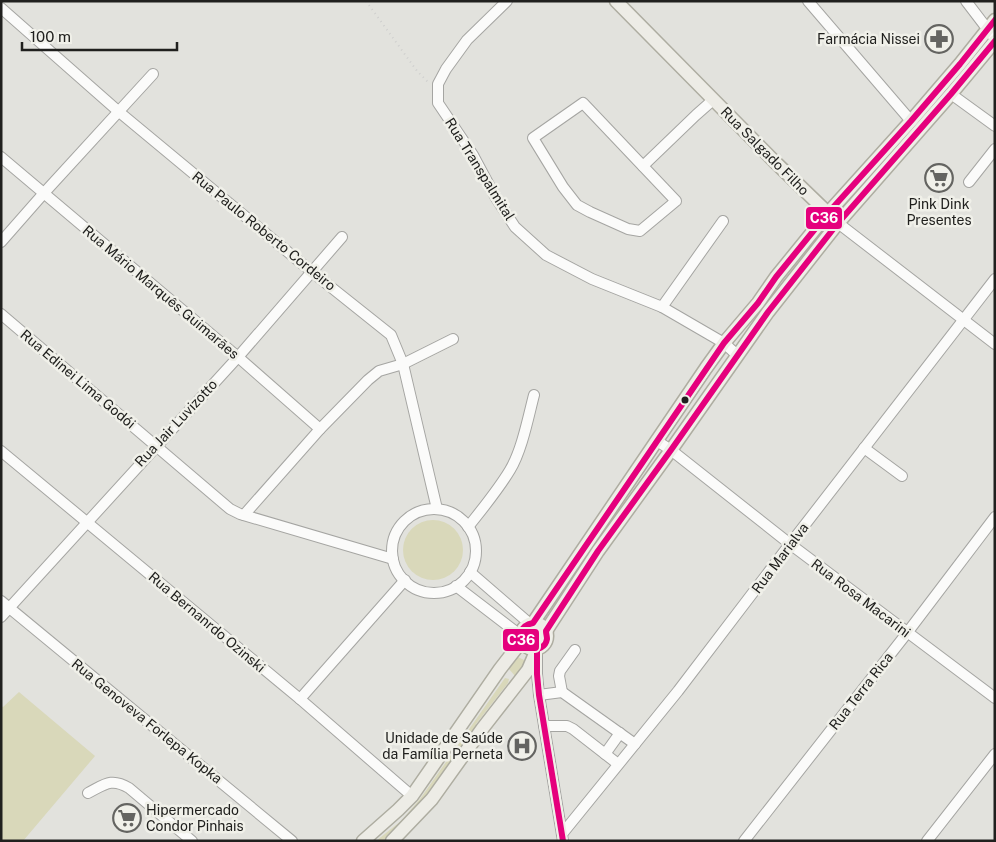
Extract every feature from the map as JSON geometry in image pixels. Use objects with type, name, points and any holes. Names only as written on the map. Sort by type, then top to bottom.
[{"type":"main road","name":"Rua Salgado Filho","points":[[616,1],[838,223]]},
{"type":"main road","points":[[362,841],[412,796],[521,639],[523,628],[531,623],[724,343],[758,303],[776,277],[828,213],[993,33]]},
{"type":"main road","points":[[546,631],[598,551],[768,312],[838,223],[951,94],[993,33]]},
{"type":"main road","points":[[521,639],[528,648],[537,649],[546,642],[546,631],[541,625],[531,623]]},
{"type":"main road","points":[[395,840],[432,799],[482,729],[528,670],[537,649]]},
{"type":"main road","points":[[500,669],[511,675],[516,684]]},
{"type":"street","points":[[438,91],[438,84],[446,69],[467,40],[507,1]]},
{"type":"street","points":[[808,1],[911,121]]},
{"type":"street","points":[[966,1],[993,33]]},
{"type":"street","name":"Rua Paulo Roberto Cordeiro","points":[[1,8],[118,111],[391,335],[403,364],[437,509]]},
{"type":"street","points":[[1,242],[153,74]]},
{"type":"street","name":"Rua Transpalmital","points":[[438,91],[438,103],[473,155],[496,198],[515,227],[546,255],[592,279],[662,307],[724,343],[737,355]]},
{"type":"street","points":[[951,94],[995,126]]},
{"type":"street","points":[[643,166],[713,100]]},
{"type":"street","points":[[583,103],[643,166],[676,201],[640,231],[628,229],[577,204],[563,187],[533,138],[583,103]]},
{"type":"street","points":[[969,182],[995,149]]},
{"type":"street","name":"Rua Mário Marquês Guimarães","points":[[1,157],[238,357],[320,429]]},
{"type":"street","points":[[662,307],[723,220]]},
{"type":"street","name":"Rua Salgado Filho","points":[[838,223],[995,344]]},
{"type":"street","name":"Rua Jair Luvizotto","points":[[1,617],[5,605],[86,522],[238,357],[342,237]]},
{"type":"street","name":"Rua Marialva","points":[[562,837],[618,764],[678,691],[995,279]]},
{"type":"street","name":"Rua Edinei Lima Godói","points":[[1,314],[230,509],[244,515],[393,559]]},
{"type":"street","points":[[244,515],[320,429],[368,380],[379,371],[403,364],[452,339]]},
{"type":"street","points":[[468,527],[511,469],[522,440],[534,395]]},
{"type":"street","name":"Rua Rosa Macarini","points":[[657,441],[995,698]]},
{"type":"street","points":[[864,448],[902,476]]},
{"type":"street","name":"Rua Bernanrdo Ozinski","points":[[1,452],[300,699],[412,796]]},
{"type":"street","points":[[437,509],[456,516],[468,527],[476,549],[470,572],[464,580],[442,592],[429,592],[418,589],[404,580],[397,570],[392,550],[397,532],[409,518],[426,510],[437,509]]},
{"type":"street","name":"Rua Terra Rica","points":[[744,841],[995,517]]},
{"type":"street","points":[[470,572],[531,623]]},
{"type":"street","points":[[300,699],[404,580]]},
{"type":"street","points":[[456,586],[521,639]]},
{"type":"street","name":"Rua Genoveva Forlepa Kopka","points":[[5,605],[292,841]]},
{"type":"street","points":[[537,649],[539,695],[562,837]]},
{"type":"street","points":[[562,692],[560,671],[575,650]]},
{"type":"street","points":[[539,695],[562,692],[635,744]]},
{"type":"street","points":[[544,726],[567,726],[573,729],[618,764]]},
{"type":"street","points":[[605,754],[620,733]]},
{"type":"street","points":[[927,841],[995,754]]},
{"type":"street","points":[[88,793],[111,782],[122,784],[192,841]]},
{"type":"path","points":[[366,1],[417,71],[438,91]]},
{"type":"green space","points":[[433,520],[450,525],[458,533],[463,550],[458,567],[450,575],[433,580],[416,575],[408,567],[403,550],[408,533],[416,525]]},
{"type":"green space","points":[[533,629],[539,631],[541,637],[539,643],[533,645],[527,643],[525,637],[527,631]]},
{"type":"green space","points":[[518,657],[524,660],[525,664],[515,676],[509,669]]},
{"type":"green space","points":[[505,678],[509,679],[508,683],[476,724],[476,729],[426,800],[406,822],[383,841],[376,841],[401,821],[420,799]]},
{"type":"green space","points":[[19,692],[95,756],[23,841],[1,841],[1,706],[3,707]]},
{"type":"transit line","name":"C36","points":[[995,20],[911,121],[828,213],[776,277],[758,303],[724,343],[533,623],[522,630],[521,638],[526,647],[536,649],[541,648],[545,644],[547,639],[546,631],[598,551],[768,312],[838,223],[995,41]]},
{"type":"transit line","name":"C36","points":[[537,649],[539,695],[563,841]]},
{"type":"place","name":"Farmácia Nissei","points":[[939,39]]},
{"type":"place","name":"Pink Dink Presentes","points":[[939,178]]},
{"type":"place","name":"Unidade de Saúde da Família Perneta","points":[[522,746]]},
{"type":"place","name":"Hipermercado Condor Pinhais","points":[[127,818]]}]
